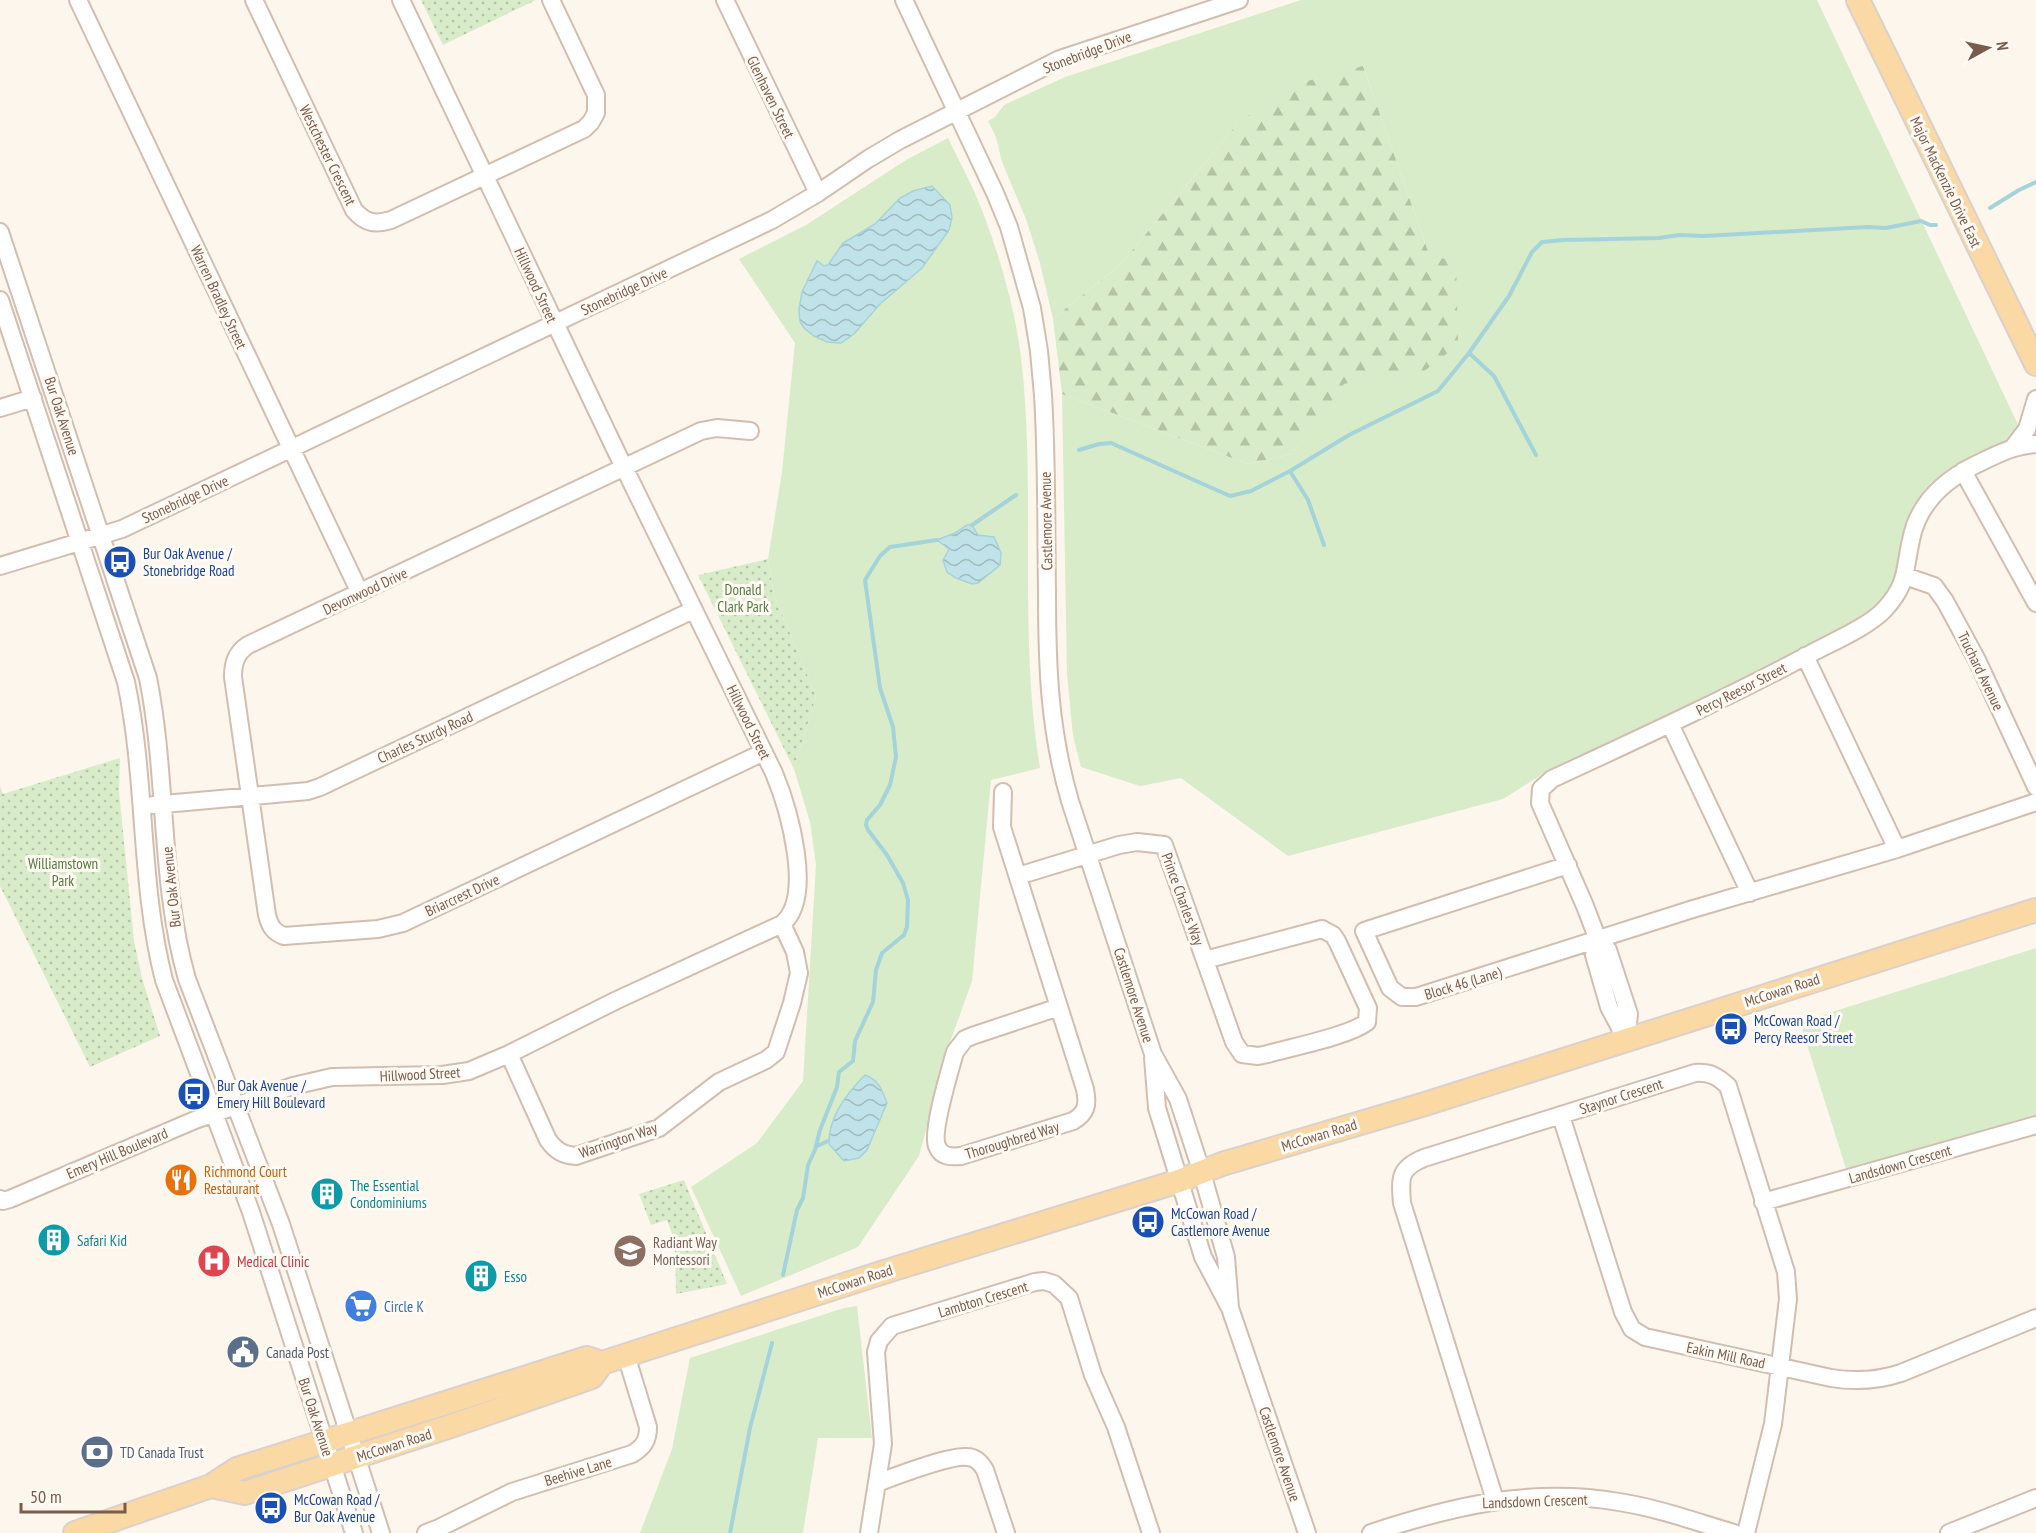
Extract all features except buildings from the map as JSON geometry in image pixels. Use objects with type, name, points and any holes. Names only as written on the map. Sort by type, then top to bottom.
[{"type":"main road","name":"Major MacKenzie Drive East","points":[[1858,0],[2036,364]]},
{"type":"main road","name":"McCowan Road","points":[[75,1533],[211,1486],[237,1469],[324,1441],[587,1358],[602,1363],[626,1356],[884,1272],[1179,1181],[1222,1164],[1425,1104],[2036,910]]},
{"type":"main road","name":"McCowan Road","points":[[211,1486],[245,1492],[332,1465],[592,1377],[602,1363]]},
{"type":"street","name":"Warren Bradley Street","points":[[78,0],[360,593]]},
{"type":"street","name":"Westchester Crescent","points":[[254,0],[354,210],[363,220],[374,223],[392,220],[485,175]]},
{"type":"street","name":"Hillwood Street","points":[[235,1106],[311,1081],[349,1076],[456,1074],[469,1071],[782,924],[789,918],[796,902],[796,852],[783,796],[764,752],[693,610],[401,0]]},
{"type":"street","points":[[485,175],[584,129],[596,113],[596,95],[551,0]]},
{"type":"street","name":"Glenhaven Street","points":[[725,0],[818,194]]},
{"type":"street","name":"Castlemore Avenue","points":[[904,0],[995,193],[1009,227],[1024,278],[1036,330],[1044,411],[1047,651],[1050,705],[1059,760],[1153,1054],[1178,1099],[1202,1173],[1226,1257],[1230,1308]]},
{"type":"street","name":"Stonebridge Drive","points":[[0,566],[122,529],[772,220],[818,194],[900,140],[1060,59],[1239,0]]},
{"type":"street","name":"Bur Oak Avenue","points":[[0,232],[4,255],[148,678],[156,725],[172,907],[183,964],[200,1016],[281,1224],[381,1533]]},
{"type":"street","name":"Bur Oak Avenue","points":[[0,300],[126,682],[136,735],[150,905],[159,958],[176,1015],[262,1245],[354,1533]]},
{"type":"street","points":[[0,408],[33,398]]},
{"type":"street","points":[[2014,446],[2027,429],[2036,399]]},
{"type":"street","name":"Devonwood Drive","points":[[250,796],[233,676],[233,666],[238,654],[248,645],[701,431],[717,428],[750,431]]},
{"type":"street","name":"Percy Reesor Street","points":[[1626,1040],[1629,1014],[1608,950],[1598,940],[1540,803],[1539,795],[1545,783],[1551,778],[1759,681],[1882,613],[1896,595],[1905,576],[1918,516],[1940,487],[1963,471],[2014,446],[2036,444]]},
{"type":"street","points":[[1963,471],[2036,603]]},
{"type":"street","name":"Truchard Avenue","points":[[1905,576],[1934,586],[1945,601],[1977,660],[2036,787]]},
{"type":"street","name":"Charles Sturdy Road","points":[[141,806],[308,791],[320,787],[693,610]]},
{"type":"street","points":[[1805,656],[1896,849]]},
{"type":"street","points":[[1670,724],[1750,893]]},
{"type":"street","name":"Briarcrest Drive","points":[[250,796],[267,915],[276,933],[295,936],[378,929],[403,923],[422,915],[764,752]]},
{"type":"street","name":"Thoroughbred Way","points":[[1003,792],[1002,827],[1059,1007],[1087,1100],[1086,1109],[1080,1117],[1073,1121],[961,1156],[946,1156],[940,1152],[936,1144],[936,1128],[955,1052],[959,1046],[972,1036],[1059,1007]]},
{"type":"street","name":"Block 46 (Lane)","points":[[1568,865],[1364,931],[1390,988],[1402,997],[1416,998],[1693,909],[1896,849],[2036,802]]},
{"type":"street","name":"Prince Charles Way","points":[[1018,876],[1128,843],[1151,842],[1164,845],[1234,1042],[1242,1054],[1258,1056],[1347,1032],[1360,1027],[1369,1016],[1368,1008],[1337,940],[1322,929],[1205,960]]},
{"type":"street","name":"Warrington Way","points":[[509,1054],[548,1140],[555,1149],[565,1155],[576,1156],[659,1128],[719,1082],[766,1060],[776,1052],[799,973],[795,952],[782,924]]},
{"type":"street","name":"Castlemore Avenue","points":[[1153,1054],[1157,1108],[1179,1181],[1205,1261],[1230,1308],[1307,1533]]},
{"type":"street","name":"Staynor Crescent","points":[[1495,1500],[1402,1203],[1401,1180],[1408,1166],[1424,1158],[1695,1073],[1707,1072],[1718,1077],[1728,1086],[1786,1272],[1788,1286],[1771,1433],[1746,1533]]},
{"type":"street","name":"Emery Hill Boulevard","points":[[0,1199],[3,1201],[10,1199],[235,1106]]},
{"type":"street","name":"Eakin Mill Road","points":[[1561,1116],[1623,1312],[1632,1329],[1645,1337],[1850,1381],[1887,1377],[2036,1318]]},
{"type":"street","name":"Landsdown Crescent","points":[[1763,1202],[2036,1125]]},
{"type":"street","name":"Lambton Crescent","points":[[869,1533],[882,1457],[883,1431],[876,1352],[879,1341],[892,1326],[1044,1281],[1054,1284],[1069,1298],[1093,1375],[1116,1427],[1151,1533]]},
{"type":"street","name":"Beehive Lane","points":[[426,1533],[512,1492],[639,1450],[648,1436],[648,1427],[626,1356]]},
{"type":"street","points":[[877,1483],[956,1457],[974,1458],[985,1470],[1006,1533]]},
{"type":"street","name":"Landsdown Crescent","points":[[1371,1533],[1453,1508],[1495,1500],[1575,1496],[1620,1502],[1734,1533]]},
{"type":"street","points":[[1949,1533],[2036,1498]]},
{"type":"green space","points":[[421,0],[536,0],[443,45]]},
{"type":"green space","points":[[1301,0],[1817,0],[2021,431],[1955,466],[1931,483],[1911,513],[1895,576],[1888,591],[1877,605],[1859,618],[1742,679],[1549,770],[1503,799],[1288,856],[1181,778],[1140,786],[1081,767],[1073,736],[1067,674],[1062,394],[1248,464],[1292,454],[1343,384],[1392,372],[1423,372],[1430,257],[1363,66],[1237,124],[1121,264],[1053,319],[1040,263],[1026,219],[988,121],[995,117],[1004,105],[1065,77]]},
{"type":"green space","points":[[1363,66],[1430,257],[1456,260],[1458,345],[1423,372],[1392,373],[1344,384],[1292,454],[1248,464],[1062,394],[1053,319],[1121,264],[1237,124],[1289,86]]},
{"type":"green space","points":[[948,138],[978,200],[992,238],[1004,274],[1020,348],[1028,466],[1030,668],[1033,718],[1040,768],[991,780],[972,981],[948,1048],[919,1156],[858,1247],[741,1296],[691,1187],[757,1143],[803,1081],[816,865],[810,822],[794,769],[816,696],[774,595],[768,559],[782,472],[795,343],[739,259],[806,225],[906,160]]},
{"type":"green space","name":"Donald Clark Park","points":[[768,559],[774,595],[816,696],[794,769],[698,575]]},
{"type":"green space","name":"Williamstown Park","points":[[120,758],[119,792],[134,941],[142,978],[160,1036],[90,1067],[0,886],[0,786],[3,794]]},
{"type":"green space","points":[[2036,948],[2036,1116],[1846,1169],[1800,1022]]},
{"type":"green space","points":[[684,1180],[727,1284],[676,1294],[675,1242],[667,1220],[651,1225],[639,1194]]},
{"type":"green space","points":[[857,1306],[872,1438],[818,1438],[803,1533],[640,1533],[672,1449],[690,1358],[844,1308]]},
{"type":"water","points":[[932,186],[950,205],[952,218],[949,230],[922,268],[880,304],[854,334],[841,343],[827,342],[804,328],[800,322],[799,309],[802,292],[817,261],[824,266],[828,265],[843,243],[875,224],[900,198],[913,191]]},
{"type":"water","points":[[967,525],[972,525],[978,535],[994,537],[1001,553],[1000,565],[978,583],[972,584],[947,572],[943,560],[949,549],[937,540]]},
{"type":"water","points":[[865,1075],[877,1083],[887,1103],[867,1150],[859,1158],[844,1161],[829,1144],[832,1125],[840,1106]]},
{"type":"waterway","points":[[1990,208],[2036,182]]},
{"type":"waterway","points":[[1079,450],[1111,443],[1230,496],[1251,491],[1290,471],[1349,435],[1438,391],[1469,353],[1509,296],[1532,252],[1542,242],[1886,228],[1921,221],[1936,225]]},
{"type":"waterway","points":[[1469,353],[1494,376],[1536,455]]},
{"type":"waterway","points":[[1290,471],[1308,500],[1324,545]]},
{"type":"waterway","points":[[972,525],[1016,495]]},
{"type":"waterway","points":[[783,1275],[797,1210],[803,1198],[808,1165],[837,1087],[839,1072],[853,1061],[855,1041],[873,1002],[876,970],[882,953],[904,935],[907,927],[908,900],[903,883],[866,825],[890,785],[896,757],[893,727],[880,688],[865,580],[880,556],[890,547],[937,540]]},
{"type":"waterway","points":[[817,1146],[828,1141]]},
{"type":"waterway","points":[[730,1533],[750,1428],[772,1343]]},
{"type":"place","name":"Bur Oak Avenue / Stonebridge Road","points":[[120,562]]},
{"type":"place","name":"McCowan Road / Percy Reesor Street","points":[[1731,1029]]},
{"type":"place","name":"Bur Oak Avenue / Emery Hill Boulevard","points":[[194,1094]]},
{"type":"place","name":"Richmond Court Restaurant","points":[[181,1180]]},
{"type":"place","name":"The Essential Condominiums","points":[[327,1194]]},
{"type":"place","name":"McCowan Road / Castlemore Avenue","points":[[1148,1222]]},
{"type":"place","name":"Safari Kid","points":[[54,1240]]},
{"type":"place","name":"Radiant Way Montessori","points":[[630,1251]]},
{"type":"place","name":"Medical Clinic","points":[[214,1261]]},
{"type":"place","name":"Esso","points":[[481,1276]]},
{"type":"place","name":"Circle K","points":[[361,1306]]},
{"type":"place","name":"Canada Post","points":[[243,1352]]},
{"type":"place","name":"TD Canada Trust","points":[[97,1452]]},
{"type":"place","name":"McCowan Road / Bur Oak Avenue","points":[[271,1508]]}]
